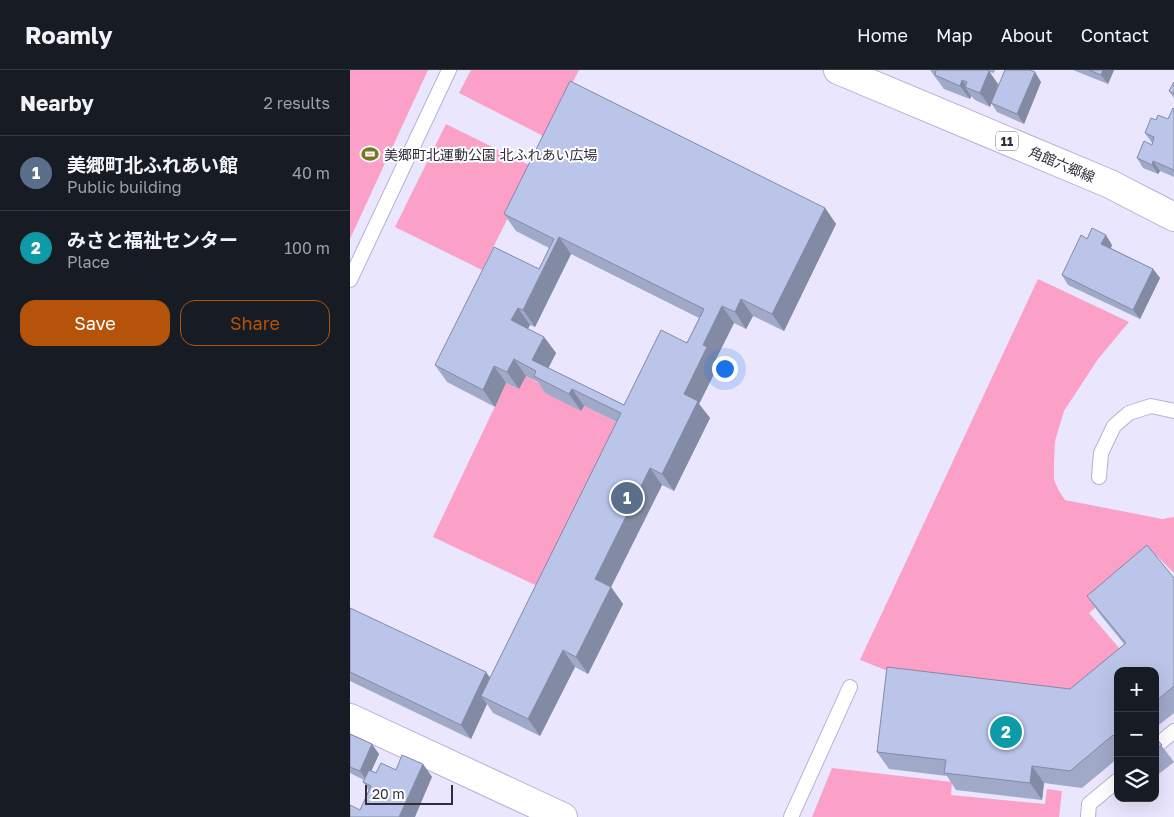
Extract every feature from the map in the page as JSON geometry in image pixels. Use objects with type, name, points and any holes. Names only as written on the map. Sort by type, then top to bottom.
[{"type":"main road","name":"角館六郷線","points":[[838,70],[1110,184],[1174,217]]},
{"type":"main road","points":[[350,718],[564,817]]},
{"type":"lane","points":[[350,280],[449,70]]},
{"type":"lane","points":[[1100,477],[1101,453],[1114,426],[1124,417],[1129,413],[1151,406],[1174,411]]},
{"type":"lane","points":[[791,817],[850,687]]},
{"type":"lane","points":[[1159,744],[1174,731]]},
{"type":"lane","points":[[1088,817],[1089,804],[1114,783]]},
{"type":"shaded area","name":"美郷町北運動公園 北ふれあい広場","points":[[350,70],[428,70],[350,239]]},
{"type":"shaded area","points":[[471,70],[579,70],[545,137],[459,93]]},
{"type":"shaded area","points":[[446,124],[533,167],[482,270],[395,227]]},
{"type":"shaded area","points":[[1038,279],[1129,322],[1098,359],[1064,411],[1055,441],[1054,480],[1059,491],[1065,500],[1162,519],[1174,517],[1174,573],[1157,556],[1089,613],[1126,656],[1081,697],[901,676],[860,660]]},
{"type":"shaded area","points":[[526,376],[548,388],[581,411],[584,406],[633,430],[552,593],[433,537],[506,383],[519,389]]},
{"type":"shaded area","points":[[832,768],[952,782],[951,795],[1045,804],[1047,789],[1062,791],[1059,817],[812,817]]},
{"type":"building","points":[[936,70],[989,71],[980,93],[965,87],[967,82],[962,80],[960,86],[935,75]]},
{"type":"building","points":[[1005,70],[1030,70],[1035,72],[1017,114],[991,103]]},
{"type":"building","points":[[1089,70],[1103,70],[1101,75]]},
{"type":"building","points":[[570,81],[825,208],[772,314],[741,299],[735,312],[722,306],[703,345],[707,347],[684,394],[698,401],[662,474],[650,468],[595,579],[611,587],[576,657],[563,650],[528,719],[481,696],[621,413],[572,389],[569,394],[534,376],[536,371],[514,359],[507,372],[494,366],[483,390],[435,365],[494,247],[539,269],[554,239],[504,214]],"holes":[[[559,237],[704,309],[687,343],[661,330],[624,405],[532,360],[544,337],[511,320],[518,308],[523,310]]]},
{"type":"building","points":[[1174,82],[1174,94],[1169,91]]},
{"type":"building","points":[[1173,108],[1174,170],[1153,161],[1152,165],[1137,158],[1144,141],[1152,145],[1154,137],[1145,133],[1151,118],[1156,120],[1158,115],[1168,119]]},
{"type":"building","points":[[1092,228],[1106,235],[1101,244],[1153,269],[1133,310],[1062,275],[1081,235],[1087,239]]},
{"type":"building","points":[[1147,545],[1174,578],[1174,686],[1159,699],[1159,667],[1114,667],[1114,736],[1113,735],[1070,771],[1032,766],[1030,783],[944,773],[946,760],[877,752],[887,667],[1070,689],[1126,643],[1087,596]]},
{"type":"building","points":[[350,608],[486,672],[461,725],[350,672]]},
{"type":"building","points":[[350,734],[372,744],[360,771],[350,767]]},
{"type":"building","points":[[402,755],[423,764],[399,817],[350,817],[350,805],[360,810],[371,786],[363,782],[369,770],[376,773],[381,763],[396,770]]},
{"type":"place","name":"美郷町北運動公園 北ふれあい広場","points":[[370,154]]},
{"type":"place","name":"美郷町北ふれあい館","points":[[627,498]]},
{"type":"place","name":"みさと福祉センター","points":[[1006,732]]}]
